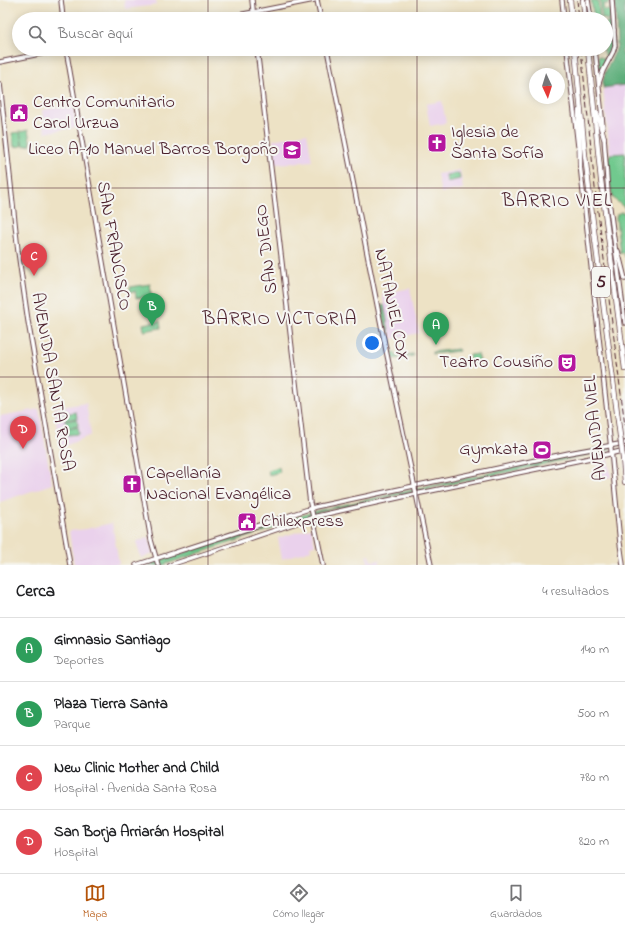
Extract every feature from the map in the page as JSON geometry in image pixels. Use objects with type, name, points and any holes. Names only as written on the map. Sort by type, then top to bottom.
[{"type":"highway","points":[[570,0],[571,12]]},
{"type":"highway","points":[[583,0],[584,12]]},
{"type":"highway","name":"5","points":[[576,56],[590,192],[625,482]]},
{"type":"highway","name":"5","points":[[589,56],[602,186],[625,369]]},
{"type":"highway","points":[[580,95],[578,119],[580,166]]},
{"type":"highway","points":[[593,99],[604,138]]},
{"type":"main road","points":[[61,0],[62,12]]},
{"type":"main road","points":[[252,0],[253,12],[314,0]]},
{"type":"main road","points":[[317,0],[320,12]]},
{"type":"main road","points":[[562,0],[563,12]]},
{"type":"main road","points":[[588,0],[590,12]]},
{"type":"main road","points":[[612,0],[613,12]]},
{"type":"main road","points":[[613,14],[615,43],[613,51]]},
{"type":"main road","points":[[0,62],[30,56]]},
{"type":"main road","name":"SAN FRANCISCO","points":[[66,56],[150,533],[155,559],[158,565]]},
{"type":"main road","name":"SAN DIEGO","points":[[258,56],[311,508],[323,565]]},
{"type":"main road","name":"NATANIEL COX","points":[[328,56],[386,350],[431,565]]},
{"type":"main road","name":"AVENIDA VIEL","points":[[568,56],[623,565]]},
{"type":"main road","points":[[596,56],[608,193],[625,323]]},
{"type":"main road","points":[[598,86],[604,68],[610,56]]},
{"type":"main road","name":"AVENIDA SANTA ROSA","points":[[0,84],[19,258],[28,321],[70,565]]},
{"type":"main road","points":[[615,241],[625,279]]},
{"type":"main road","points":[[136,565],[311,508],[625,442]]},
{"type":"main road","points":[[170,565],[237,544],[313,517],[625,450]]},
{"type":"shaded area","points":[[124,0],[156,0],[157,5],[125,9]]},
{"type":"shaded area","points":[[625,85],[625,153],[610,154],[603,88]]},
{"type":"shaded area","points":[[442,101],[446,123],[430,126],[426,104]]},
{"type":"shaded area","points":[[73,105],[76,127],[45,133],[42,110]]},
{"type":"shaded area","name":"Liceo A-10 Manuel Barros Borgoño","points":[[307,133],[312,161],[276,164],[273,140]]},
{"type":"shaded area","points":[[460,170],[463,189],[441,193],[437,174]]},
{"type":"shaded area","points":[[410,288],[419,333],[391,339],[382,294]]},
{"type":"shaded area","points":[[86,403],[91,435],[60,448],[54,408]]},
{"type":"shaded area","points":[[39,409],[52,484],[0,502],[0,416]]},
{"type":"shaded area","points":[[608,459],[611,477],[599,479],[596,461]]},
{"type":"shaded area","points":[[112,523],[119,564],[74,565],[69,531]]},
{"type":"shaded area","points":[[311,528],[315,545],[310,546],[311,550],[282,559],[278,538]]},
{"type":"shaded area","points":[[149,537],[153,554],[141,558],[136,542]]},
{"type":"shaded area","points":[[370,555],[371,561],[380,560],[380,565],[356,565],[368,563],[367,556]]},
{"type":"green space","points":[[591,0],[598,0],[599,12],[593,12]]},
{"type":"green space","points":[[600,0],[610,0],[608,4],[603,4],[604,10],[610,10],[610,12],[601,12]]},
{"type":"green space","points":[[615,0],[625,0],[625,48],[622,51],[625,59],[625,85],[603,88],[605,71],[617,46]]},
{"type":"green space","points":[[599,56],[606,60],[600,72],[598,57]]},
{"type":"green space","points":[[28,130],[31,145],[23,146],[20,132]]},
{"type":"green space","points":[[20,132],[22,146],[14,147],[12,133]]},
{"type":"green space","points":[[625,153],[625,208],[613,197],[610,187],[608,159],[610,154]]},
{"type":"green space","points":[[459,173],[460,179],[447,182],[446,175]]},
{"type":"green space","points":[[621,212],[625,213],[625,257],[624,253],[620,253],[616,218],[617,214]]},
{"type":"green space","points":[[150,284],[152,296],[136,298],[135,291],[130,292],[130,287]]},
{"type":"green space","points":[[384,305],[393,353],[395,352],[396,356],[413,354],[413,356],[393,359],[381,306]]},
{"type":"green space","points":[[160,321],[161,328],[144,331],[143,324]]},
{"type":"green space","points":[[458,349],[459,351],[432,354],[432,352]]},
{"type":"green space","points":[[478,354],[480,361],[470,362],[469,355]]},
{"type":"green space","points":[[76,412],[77,418],[65,420],[64,414]]},
{"type":"green space","points":[[77,419],[78,426],[66,428],[65,421]]},
{"type":"green space","points":[[78,427],[79,434],[68,435],[67,429]]},
{"type":"green space","points":[[610,447],[610,450],[318,512],[306,518],[163,565],[145,565],[319,510]]},
{"type":"green space","points":[[279,467],[280,472],[269,475],[268,470]]},
{"type":"railway","points":[[577,0],[578,12]]},
{"type":"railway","points":[[582,56],[595,188],[625,426]]},
{"type":"place","name":"Centro Comunitario Carol Urzua","points":[[19,113]]},
{"type":"place","name":"Iglesia de Santa Sofía","points":[[437,143]]},
{"type":"place","name":"Liceo A-10 Manuel Barros Borgoño","points":[[292,150]]},
{"type":"place","name":"New Clinic Mother and Child","points":[[34,276]]},
{"type":"place","name":"Plaza Tierra Santa","points":[[152,326]]},
{"type":"place","name":"Gimnasio Santiago","points":[[436,345]]},
{"type":"place","name":"Teatro Cousiño","points":[[567,363]]},
{"type":"place","name":"San Borja Arriarán Hospital","points":[[23,449]]},
{"type":"place","name":"Gymkata","points":[[542,450]]},
{"type":"place","name":"Capellanía Nacional Evangélica","points":[[132,484]]},
{"type":"place","name":"Chilexpress","points":[[247,522]]},
{"type":"district","name":"BARRIO VIEL","points":[[557,201]]},
{"type":"district","name":"BARRIO VICTORIA","points":[[280,319]]}]
